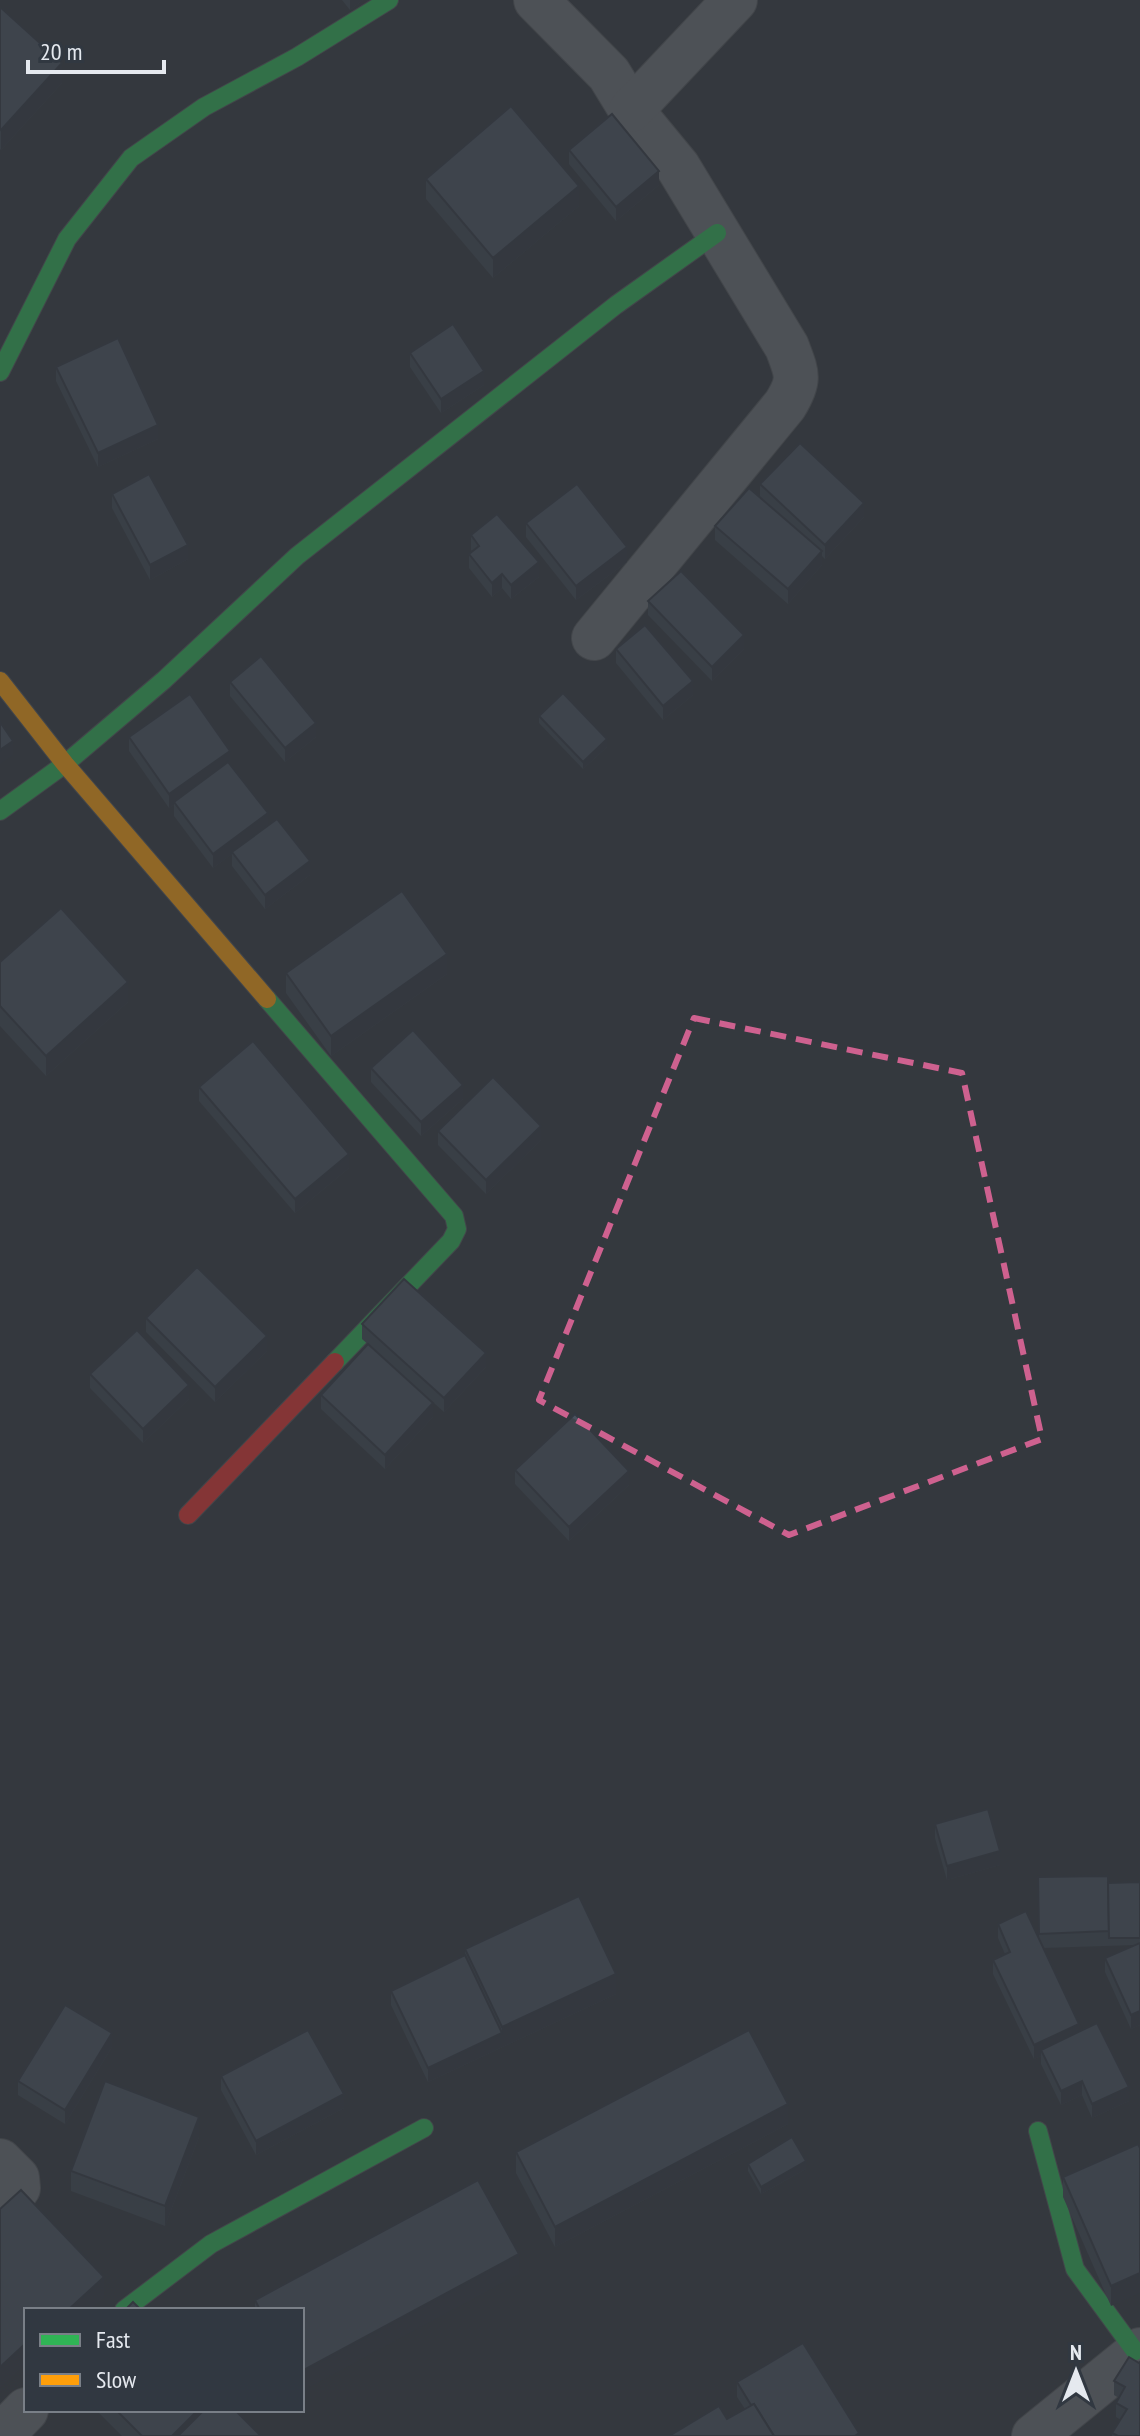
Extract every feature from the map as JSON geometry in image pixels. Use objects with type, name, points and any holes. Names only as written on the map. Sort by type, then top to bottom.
[{"type":"street","points":[[0,372],[67,239],[131,158],[204,107],[297,57],[389,0]]},
{"type":"street","points":[[536,0],[609,74],[631,110],[678,167],[787,347],[797,376],[797,387],[594,638]]},
{"type":"street","points":[[631,110],[735,0]]},
{"type":"street","points":[[0,811],[65,764],[164,680],[297,556],[616,305],[717,233]]},
{"type":"street","points":[[0,681],[65,764],[454,1216],[457,1229],[451,1241],[188,1515]]},
{"type":"street","points":[[127,2308],[211,2244],[424,2128]]},
{"type":"street","points":[[1038,2131],[1075,2269],[1137,2350],[1040,2435]]},
{"type":"street","points":[[0,2161],[17,2178],[18,2188],[0,2210]]},
{"type":"street","points":[[1,2436],[24,2412]]},
{"type":"highlighted area","points":[[694,1018],[962,1073],[1042,1439],[789,1535],[539,1400]]},
{"type":"building","points":[[0,7],[62,63],[1,130],[0,129]]},
{"type":"building","points":[[511,106],[579,186],[493,258],[426,179]]},
{"type":"building","points":[[612,114],[659,171],[616,207],[569,150]]},
{"type":"building","points":[[453,324],[484,371],[441,399],[410,353]]},
{"type":"building","points":[[118,338],[158,425],[98,453],[56,367]]},
{"type":"building","points":[[800,443],[864,503],[825,545],[760,484]]},
{"type":"building","points":[[149,474],[188,545],[150,565],[112,494]]},
{"type":"building","points":[[577,484],[627,547],[576,586],[526,523]]},
{"type":"building","points":[[749,488],[822,551],[788,589],[715,526]]},
{"type":"building","points":[[497,514],[539,562],[511,585],[502,574],[492,583],[469,554],[479,546],[471,535]]},
{"type":"building","points":[[681,571],[744,635],[712,667],[648,601]]},
{"type":"building","points":[[645,625],[693,681],[663,706],[616,649]]},
{"type":"building","points":[[261,656],[316,723],[285,748],[230,682]]},
{"type":"building","points":[[563,693],[607,739],[583,762],[539,716]]},
{"type":"building","points":[[190,694],[230,751],[169,794],[129,737]]},
{"type":"building","points":[[0,722],[13,741],[0,750]]},
{"type":"building","points":[[228,762],[268,813],[213,854],[174,802]]},
{"type":"building","points":[[277,819],[310,861],[265,895],[232,852]]},
{"type":"building","points":[[402,891],[447,954],[331,1036],[286,973]]},
{"type":"building","points":[[61,908],[128,982],[46,1056],[0,1006],[0,962]]},
{"type":"building","points":[[413,1030],[463,1085],[421,1122],[371,1068]]},
{"type":"building","points":[[253,1041],[349,1154],[295,1199],[199,1087]]},
{"type":"building","points":[[493,1077],[541,1126],[486,1180],[438,1131]]},
{"type":"building","points":[[197,1267],[267,1336],[215,1387],[146,1318]]},
{"type":"building","points":[[404,1279],[486,1353],[444,1398],[362,1324]]},
{"type":"building","points":[[137,1330],[189,1385],[143,1429],[90,1374]]},
{"type":"building","points":[[368,1344],[433,1403],[385,1455],[321,1395]]},
{"type":"building","points":[[575,1414],[629,1471],[569,1527],[515,1470]]},
{"type":"building","points":[[988,1809],[1000,1851],[947,1866],[935,1824]]},
{"type":"building","points":[[1108,1876],[1109,1931],[1039,1934],[1038,1877]]},
{"type":"building","points":[[1140,1882],[1140,1938],[1109,1938],[1108,1883]]},
{"type":"building","points":[[579,1896],[616,1974],[502,2027],[465,1949]]},
{"type":"building","points":[[1026,1911],[1079,2024],[1034,2045],[993,1960],[1010,1952],[998,1924]]},
{"type":"building","points":[[1140,1943],[1140,2011],[1131,2015],[1105,1958]]},
{"type":"building","points":[[465,1955],[502,2033],[428,2068],[391,1991]]},
{"type":"building","points":[[65,2005],[112,2033],[65,2110],[18,2081]]},
{"type":"building","points":[[1097,2023],[1129,2087],[1092,2104],[1082,2081],[1061,2091],[1041,2050]]},
{"type":"building","points":[[308,2030],[344,2094],[256,2141],[221,2076]]},
{"type":"building","points":[[749,2030],[788,2104],[555,2227],[516,2152]]},
{"type":"building","points":[[105,2081],[199,2117],[165,2206],[71,2171]]},
{"type":"building","points":[[792,2137],[806,2161],[761,2187],[748,2164]]},
{"type":"building","points":[[1138,2144],[1140,2273],[1111,2286],[1063,2177]]},
{"type":"building","points":[[478,2180],[519,2254],[304,2370],[304,2308],[259,2308],[255,2300]]},
{"type":"building","points":[[21,2190],[104,2277],[70,2308],[24,2308],[24,2345],[0,2367],[0,2209]]},
{"type":"building","points":[[803,2343],[859,2433],[855,2436],[774,2436],[737,2382]]},
{"type":"building","points":[[1129,2357],[1140,2362],[1140,2436],[1118,2436],[1112,2433],[1127,2409],[1116,2403],[1125,2387],[1114,2381]]},
{"type":"building","points":[[754,2404],[774,2436],[669,2436],[719,2406],[727,2419]]},
{"type":"building","points":[[118,2412],[196,2412],[172,2436],[142,2436]]},
{"type":"building","points":[[202,2412],[237,2412],[261,2436],[178,2436]]},
{"type":"traffic: fast","points":[[0,372],[67,239],[131,158],[204,107],[297,57],[389,0]]},
{"type":"traffic: fast","points":[[0,811],[65,764],[164,680],[297,556],[616,305],[717,233]]},
{"type":"traffic: fast","points":[[267,999],[454,1216],[457,1229],[451,1241],[335,1362]]},
{"type":"traffic: fast","points":[[127,2308],[211,2244],[424,2128]]},
{"type":"traffic: fast","points":[[1038,2131],[1075,2269],[1135,2351]]},
{"type":"traffic: slow","points":[[0,681],[65,764],[267,999]]},
{"type":"traffic: jam","points":[[188,1515],[335,1362]]}]
